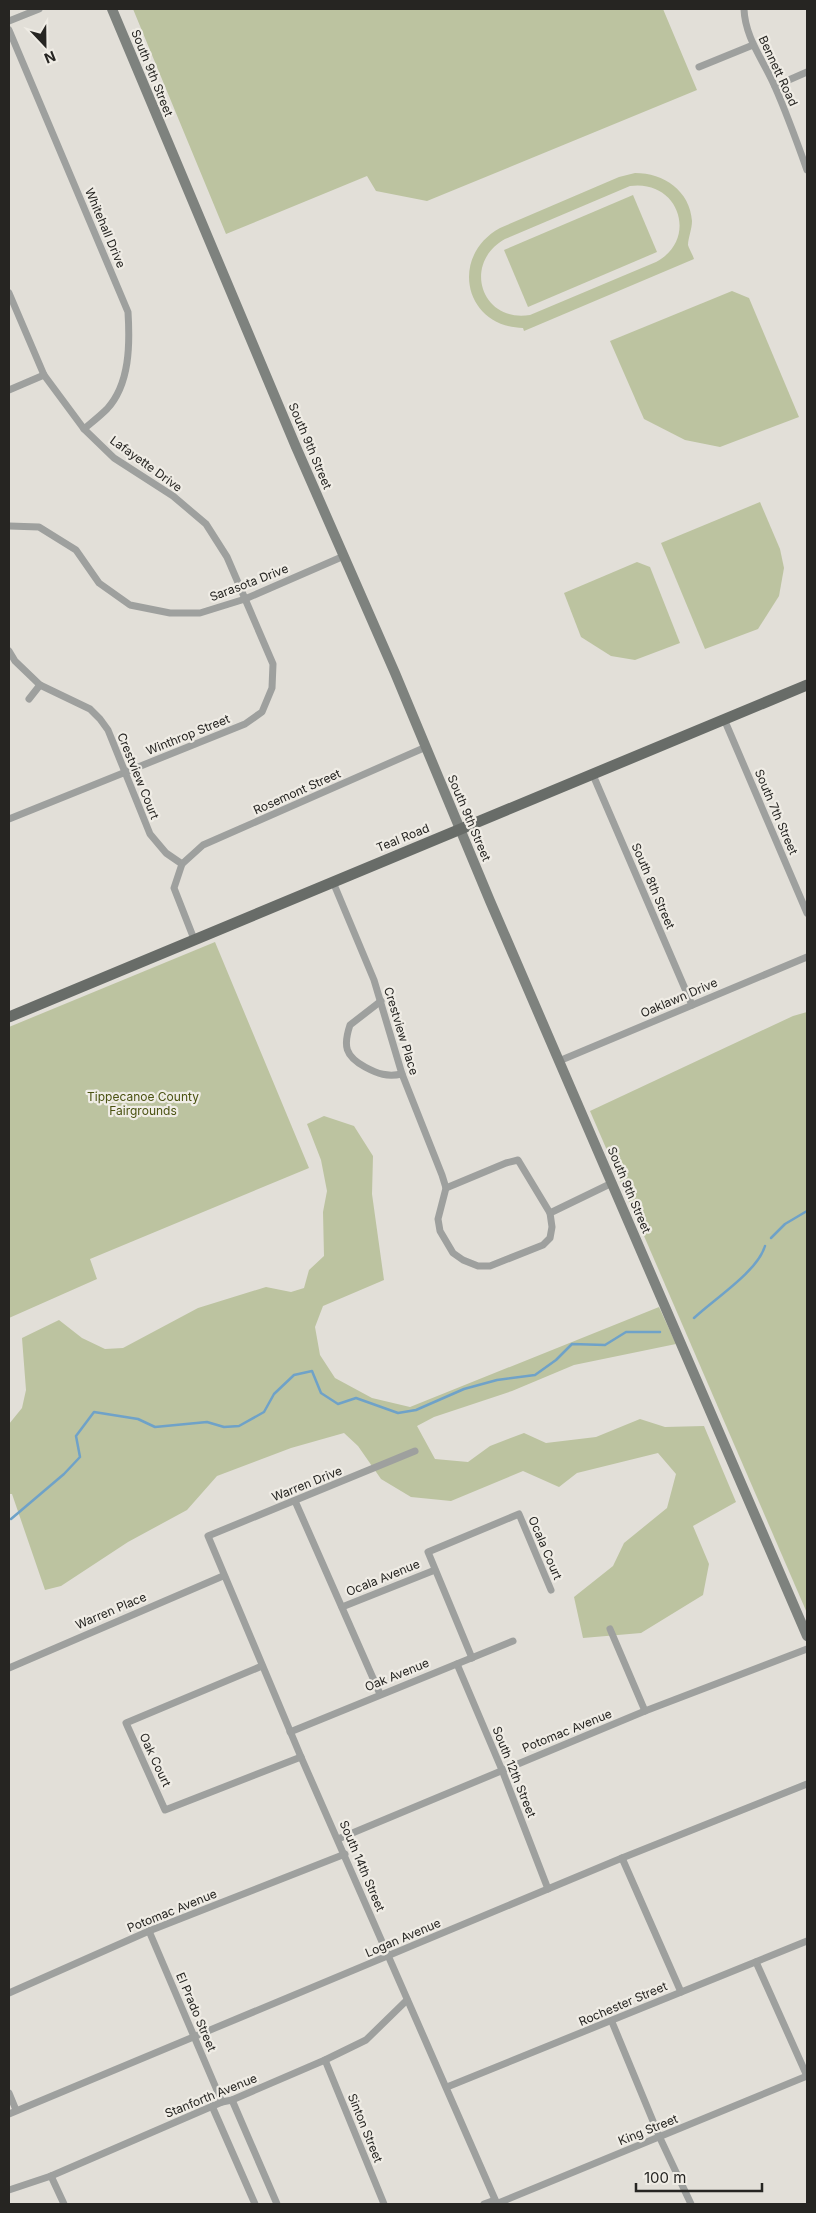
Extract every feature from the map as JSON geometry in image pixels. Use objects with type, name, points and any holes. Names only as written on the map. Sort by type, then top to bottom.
[{"type":"main road","name":"Teal Road","points":[[9,1017],[807,685]]},
{"type":"street","points":[[9,21],[39,9]]},
{"type":"street","name":"South 9th Street","points":[[112,9],[162,132],[460,830],[807,1636]]},
{"type":"street","name":"Bennett Road","points":[[744,9],[744,22],[753,45],[775,86],[807,170]]},
{"type":"street","name":"Whitehall Drive","points":[[9,30],[128,312],[130,347],[122,382],[108,407],[84,429]]},
{"type":"street","points":[[699,67],[753,45]]},
{"type":"street","points":[[775,86],[807,72]]},
{"type":"street","name":"Lafayette Drive","points":[[9,293],[44,376],[84,429],[114,458],[173,496],[206,524],[227,558],[245,599]]},
{"type":"street","points":[[9,390],[44,376]]},
{"type":"street","name":"Sarasota Drive","points":[[9,526],[39,527],[76,550],[99,583],[130,605],[170,613],[200,613],[245,599],[344,556]]},
{"type":"street","name":"Winthrop Street","points":[[9,819],[245,724],[262,712],[272,688],[273,664],[245,599]]},
{"type":"street","name":"Crestview Court","points":[[9,651],[15,661],[40,685],[90,709],[100,719],[108,730],[150,834],[166,852],[182,864]]},
{"type":"street","points":[[29,698],[40,685]]},
{"type":"street","name":"South 7th Street","points":[[724,719],[807,913]]},
{"type":"street","name":"Rosemont Street","points":[[182,864],[203,845],[426,747]]},
{"type":"street","name":"South 8th Street","points":[[593,775],[692,1005]]},
{"type":"street","points":[[182,864],[174,888],[194,939]]},
{"type":"street","name":"Crestview Place","points":[[333,882],[381,1001],[402,1074],[446,1188]]},
{"type":"street","name":"Oaklawn Drive","points":[[559,1061],[807,957]]},
{"type":"street","points":[[381,1001],[350,1025],[346,1046],[354,1061],[380,1075],[402,1074]]},
{"type":"street","points":[[518,1160],[550,1213],[552,1227],[550,1238],[542,1244],[490,1266],[478,1266],[463,1260],[453,1253],[440,1232],[438,1219],[446,1188],[506,1163],[518,1160]]},
{"type":"street","points":[[550,1213],[612,1183]]},
{"type":"street","name":"Warren Drive","points":[[208,1536],[415,1451]]},
{"type":"street","points":[[295,1501],[380,1694]]},
{"type":"street","name":"Ocala Avenue","points":[[342,1607],[435,1570],[428,1552],[519,1514]]},
{"type":"street","name":"Ocala Court","points":[[519,1514],[551,1590]]},
{"type":"street","name":"South 14th Street","points":[[208,1536],[223,1576],[290,1732],[345,1854],[496,2203]]},
{"type":"street","points":[[435,1570],[472,1658]]},
{"type":"street","name":"Warren Place","points":[[9,1668],[223,1576]]},
{"type":"street","points":[[610,1629],[645,1711]]},
{"type":"street","name":"Oak Avenue","points":[[290,1732],[513,1641]]},
{"type":"street","name":"Potomac Avenue","points":[[338,1839],[645,1711],[807,1649]]},
{"type":"street","name":"South 12th Street","points":[[457,1664],[502,1770],[548,1889]]},
{"type":"street","name":"Oak Court","points":[[262,1666],[126,1723],[166,1810],[301,1757]]},
{"type":"street","name":"Logan Avenue","points":[[12,2112],[622,1858],[807,1784]]},
{"type":"street","name":"Potomac Avenue","points":[[9,1993],[149,1931],[345,1854]]},
{"type":"street","points":[[622,1858],[680,1992]]},
{"type":"street","name":"El Prado Street","points":[[149,1931],[222,2102]]},
{"type":"street","name":"Rochester Street","points":[[447,2088],[807,1941]]},
{"type":"street","points":[[756,1962],[807,2076]]},
{"type":"street","name":"Stanforth Avenue","points":[[9,2190],[51,2176],[212,2106],[232,2100],[325,2060],[366,2040],[407,2000]]},
{"type":"street","points":[[612,2022],[660,2138],[691,2204]]},
{"type":"street","name":"Sinton Street","points":[[325,2060],[384,2204]]},
{"type":"street","name":"King Street","points":[[484,2204],[496,2203],[660,2138],[807,2076]]},
{"type":"street","points":[[9,2093],[12,2112]]},
{"type":"street","points":[[232,2100],[277,2204]]},
{"type":"street","points":[[212,2106],[255,2204]]},
{"type":"street","points":[[51,2176],[64,2204]]},
{"type":"green space","points":[[133,9],[663,9],[697,90],[427,201],[376,191],[367,176],[226,234]]},
{"type":"green space","points":[[635,173],[656,176],[674,186],[681,193],[690,210],[692,224],[688,245],[694,259],[524,331],[523,328],[503,325],[487,316],[476,303],[470,288],[469,272],[474,255],[484,240],[500,228],[619,177]],"holes":[[[630,186],[647,186],[661,192],[671,201],[678,213],[680,226],[677,239],[669,252],[656,262],[530,315],[513,315],[499,310],[489,301],[483,289],[481,276],[484,262],[492,249],[505,239]]]},
{"type":"green space","points":[[633,195],[657,252],[528,307],[504,250]]},
{"type":"green space","points":[[732,291],[749,298],[799,417],[720,447],[685,440],[644,419],[610,341]]},
{"type":"green space","points":[[760,502],[780,549],[784,568],[779,596],[758,629],[705,649],[661,543]]},
{"type":"green space","points":[[637,562],[650,567],[680,643],[635,660],[611,656],[581,637],[564,593]]},
{"type":"green space","name":"Tippecanoe County Fairgrounds","points":[[215,942],[309,1168],[90,1259],[97,1279],[9,1318],[9,1027]]},
{"type":"green space","points":[[807,1012],[807,1613],[590,1111],[793,1016]]},
{"type":"green space","points":[[324,1116],[354,1126],[373,1156],[372,1194],[384,1280],[323,1306],[315,1327],[320,1355],[335,1378],[372,1398],[410,1407],[659,1307],[676,1344],[574,1365],[512,1391],[434,1417],[417,1426],[435,1459],[468,1462],[490,1446],[524,1433],[546,1443],[596,1437],[640,1419],[665,1427],[704,1426],[736,1502],[693,1526],[709,1564],[703,1595],[641,1633],[583,1638],[574,1597],[613,1566],[624,1543],[667,1508],[676,1474],[658,1453],[577,1473],[559,1487],[523,1471],[451,1501],[411,1497],[381,1479],[358,1446],[344,1433],[291,1448],[217,1476],[187,1510],[128,1542],[61,1586],[45,1590],[12,1494],[9,1494],[9,1424],[22,1408],[26,1390],[22,1338],[59,1320],[82,1338],[105,1349],[123,1348],[198,1308],[266,1287],[291,1292],[304,1288],[309,1270],[324,1256],[323,1212],[327,1191],[321,1160],[307,1124]]},
{"type":"waterway","points":[[771,1238],[785,1224],[807,1211]]},
{"type":"waterway","points":[[694,1318],[734,1285],[753,1266],[765,1246]]},
{"type":"waterway","points":[[11,1519],[64,1474],[80,1457],[76,1436],[94,1412],[138,1419],[155,1427],[207,1422],[224,1427],[239,1426],[264,1412],[274,1394],[294,1375],[312,1371],[321,1393],[338,1404],[356,1398],[398,1413],[416,1410],[464,1389],[497,1380],[535,1375],[556,1360],[572,1344],[605,1345],[626,1332],[660,1332]]}]
